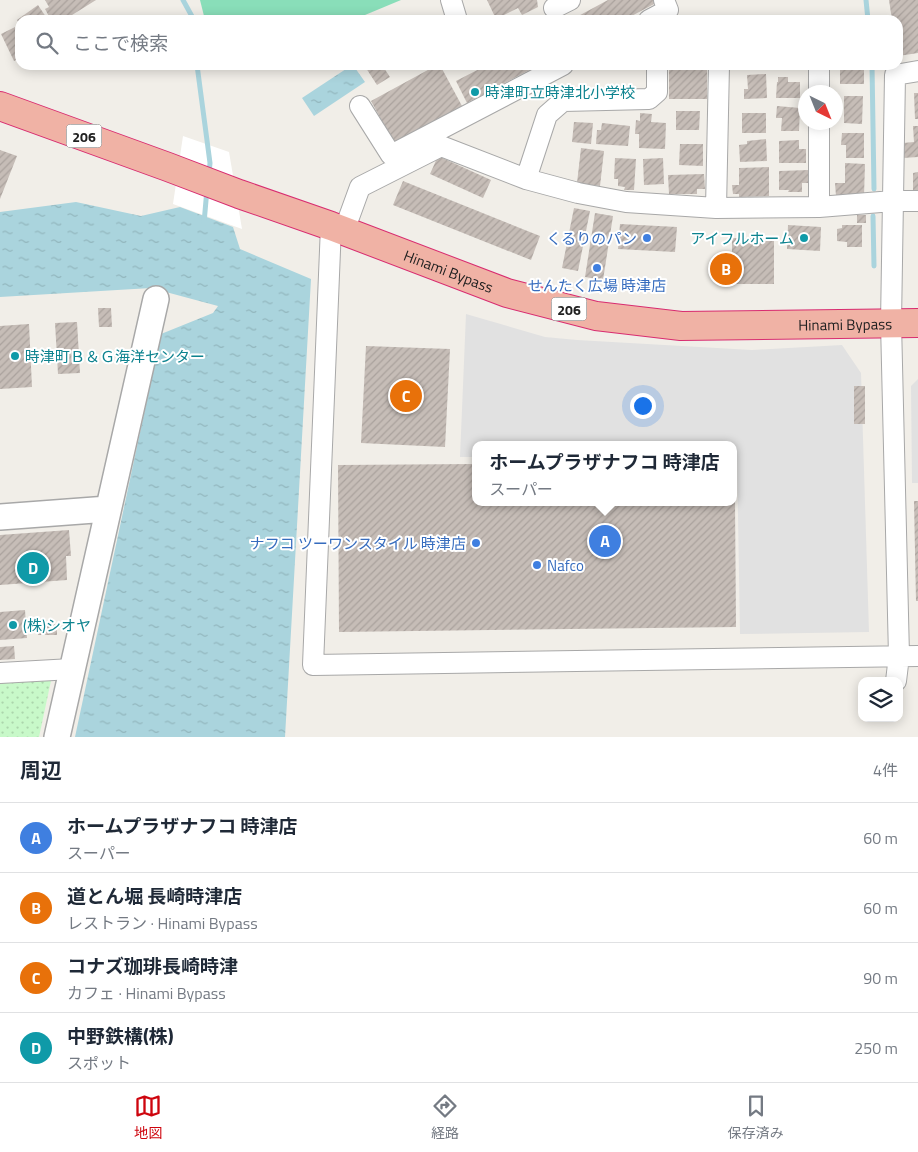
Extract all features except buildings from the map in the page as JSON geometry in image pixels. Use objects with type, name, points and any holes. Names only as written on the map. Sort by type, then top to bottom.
[{"type":"highway","name":"Hinami Bypass","points":[[0,106],[239,194],[338,228],[507,293],[596,316],[681,326],[918,323]]},
{"type":"street","points":[[451,0],[456,15]]},
{"type":"street","points":[[658,15],[668,10],[664,0]]},
{"type":"street","points":[[360,106],[390,156],[553,70]]},
{"type":"street","points":[[526,179],[547,115],[563,101],[649,99],[657,92],[657,70]]},
{"type":"street","points":[[716,208],[719,70]]},
{"type":"street","points":[[820,70],[820,85]]},
{"type":"street","points":[[898,677],[909,656],[891,323],[895,76],[918,72]]},
{"type":"street","points":[[819,130],[819,207]]},
{"type":"street","points":[[909,656],[312,665],[338,228],[360,187],[441,146],[526,179],[578,193],[626,202],[716,208],[819,207],[893,201],[918,201]]},
{"type":"street","points":[[57,737],[156,299]]},
{"type":"street","points":[[0,517],[108,509]]},
{"type":"street","points":[[0,673],[72,669]]},
{"type":"green space","points":[[200,0],[401,0],[365,15],[204,15]]},
{"type":"green space","points":[[52,676],[39,737],[0,737],[0,679]]},
{"type":"shaded area","points":[[466,314],[545,337],[577,340],[752,350],[842,345],[861,373],[869,632],[740,634],[737,441],[472,441],[472,457],[460,457]]},
{"type":"shaded area","points":[[918,379],[918,483],[912,483],[911,386]]},
{"type":"water","points":[[344,70],[357,70],[365,82],[314,116],[302,98]]},
{"type":"water","points":[[76,202],[141,216],[180,207],[233,227],[240,249],[311,279],[285,737],[75,737],[161,334],[213,313],[218,306],[151,288],[0,297],[0,212]]},
{"type":"pier","points":[[183,136],[229,152],[242,229],[173,204]]},
{"type":"waterway","points":[[183,0],[191,15]]},
{"type":"waterway","points":[[866,0],[868,15]]},
{"type":"waterway","points":[[198,70],[210,163],[209,174]]},
{"type":"waterway","points":[[872,70],[874,189]]},
{"type":"waterway","points":[[204,223],[207,189]]},
{"type":"waterway","points":[[873,216],[874,266]]},
{"type":"place","name":"時津町立時津北小学校","points":[[475,92]]},
{"type":"place","name":"くるりのパン","points":[[647,238]]},
{"type":"place","name":"アイフルホーム","points":[[804,238]]},
{"type":"place","name":"せんたく広場 時津店","points":[[597,268]]},
{"type":"place","name":"道とん堀 長崎時津店","points":[[726,269]]},
{"type":"place","name":"時津町Ｂ＆Ｇ海洋センター","points":[[15,356]]},
{"type":"place","name":"コナズ珈琲長崎時津","points":[[406,396]]},
{"type":"place","name":"ホームプラザナフコ 時津店","points":[[605,541]]},
{"type":"place","name":"ナフコ ツーワンスタイル 時津店","points":[[476,543]]},
{"type":"place","name":"Nafco","points":[[537,565]]},
{"type":"place","name":"中野鉄構(株)","points":[[33,568]]},
{"type":"place","name":"(株)シオヤ","points":[[13,625]]}]
